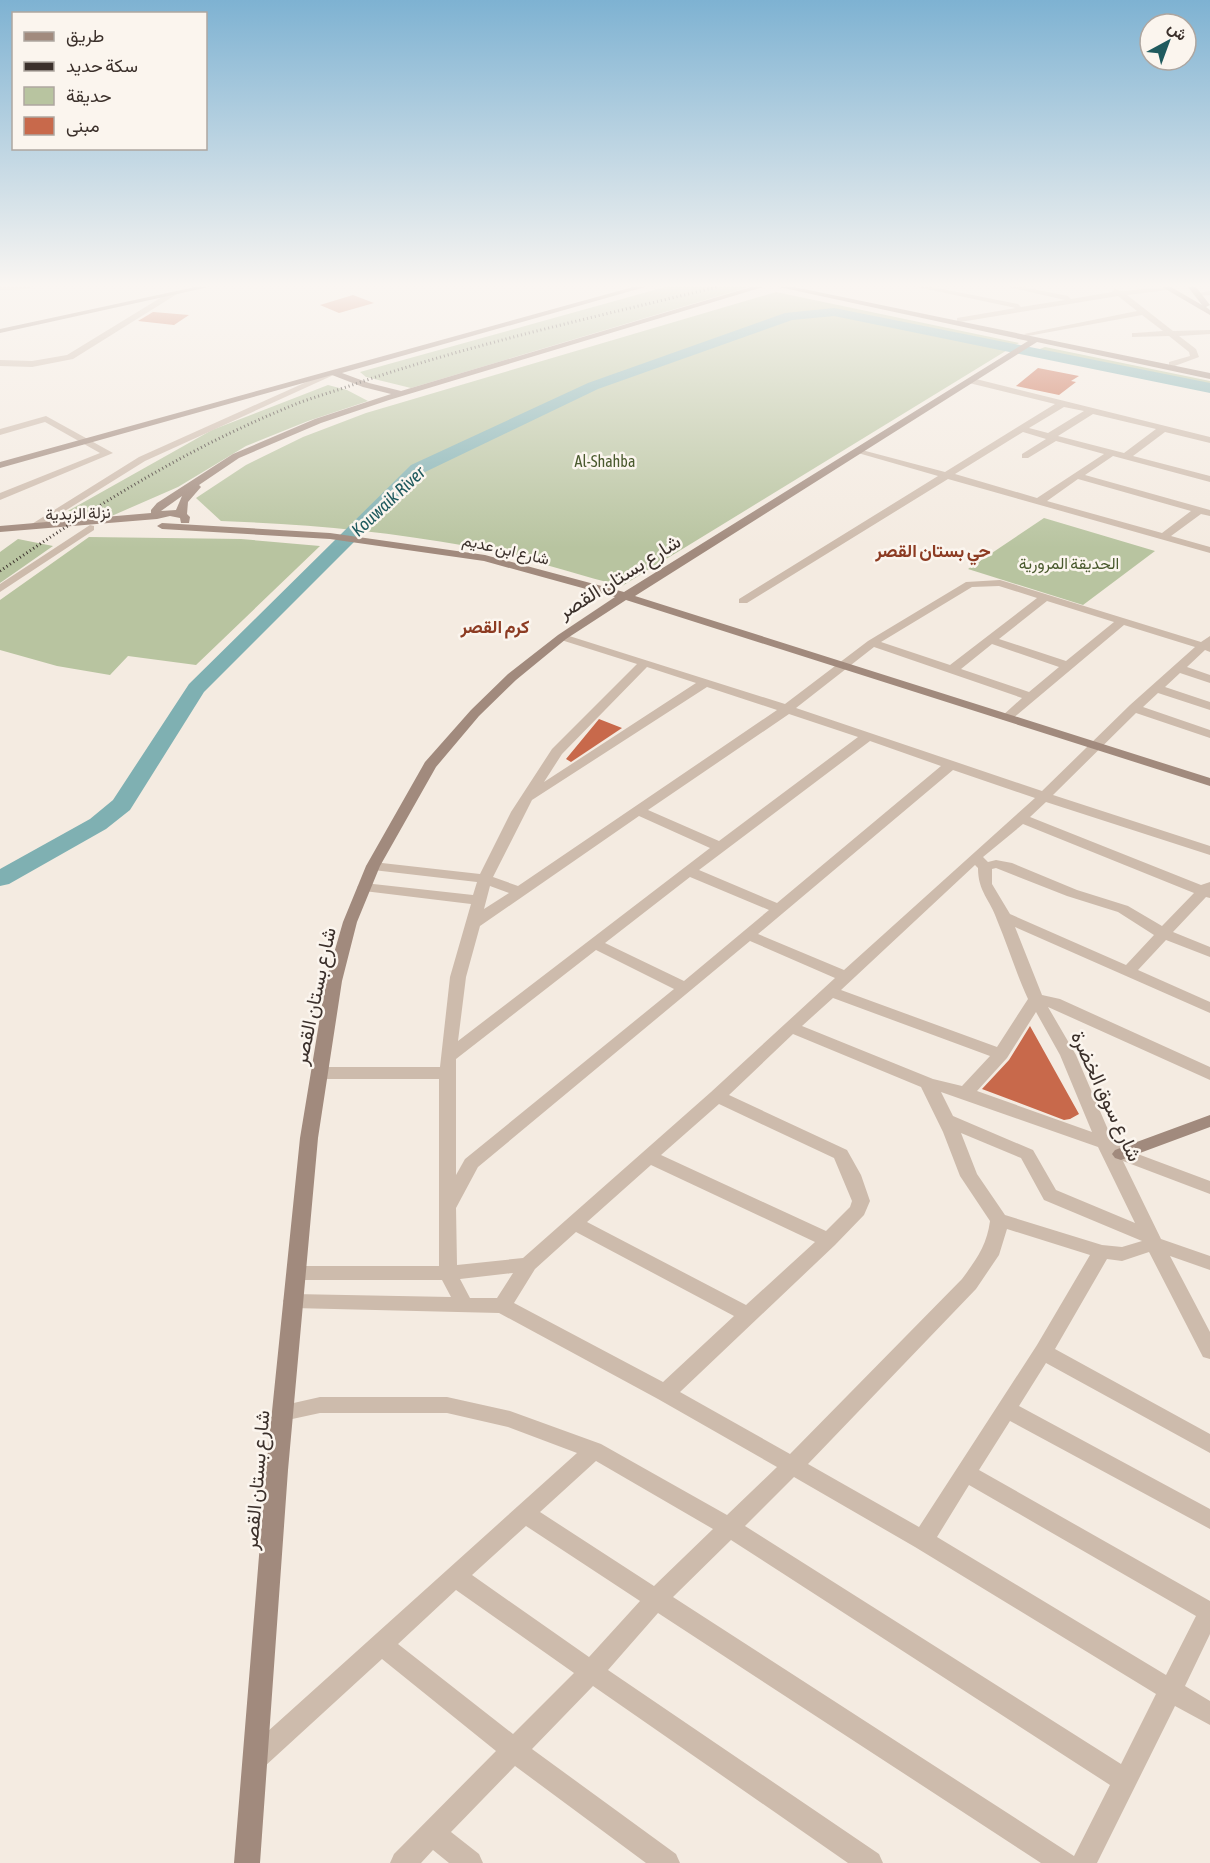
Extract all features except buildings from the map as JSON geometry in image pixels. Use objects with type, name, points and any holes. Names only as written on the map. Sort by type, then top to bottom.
[{"type":"main road","points":[[0,465],[331,374]]},
{"type":"main road","points":[[337,374],[366,385],[405,394],[471,374]]},
{"type":"main road","points":[[158,521],[156,510],[161,505],[236,456],[308,425],[473,374]]},
{"type":"main road","name":"شارع بستان القصر","points":[[247,1863],[277,1470],[309,1138],[334,981],[350,922],[373,866],[430,765],[475,713],[512,677],[562,637],[625,596],[983,374]]},
{"type":"main road","points":[[366,385],[387,399]]},
{"type":"main road","points":[[158,521],[178,525],[184,521],[182,504],[189,493],[235,462],[311,426],[387,399]]},
{"type":"main road","points":[[183,515],[242,529]]},
{"type":"main road","points":[[158,521],[242,529]]},
{"type":"main road","name":"نزلة الزبدية","points":[[0,531],[32,526],[158,521]]},
{"type":"main road","name":"نزلة الزبدية","points":[[0,531],[90,528],[158,521]]},
{"type":"main road","name":"شارع ابن عديم","points":[[242,529],[378,541],[485,558],[625,596],[1210,782]]},
{"type":"main road","points":[[1121,1154],[1210,1121]]},
{"type":"street","points":[[0,497],[121,458],[248,411],[332,374]]},
{"type":"street","points":[[972,381],[1210,440]]},
{"type":"street","points":[[227,404],[248,411]]},
{"type":"street","points":[[743,601],[1062,404]]},
{"type":"street","points":[[1025,456],[1091,411]]},
{"type":"street","points":[[1076,420],[1088,422],[1103,414]]},
{"type":"street","points":[[0,432],[46,419],[84,441],[121,458]]},
{"type":"street","points":[[1125,457],[1164,428]]},
{"type":"street","points":[[1021,429],[1210,479]]},
{"type":"street","points":[[861,451],[1210,550]]},
{"type":"street","points":[[1038,501],[1112,453]]},
{"type":"street","points":[[32,526],[121,458]]},
{"type":"street","points":[[1077,476],[1205,512]]},
{"type":"street","points":[[1163,537],[1205,512]]},
{"type":"street","points":[[0,589],[90,528]]},
{"type":"street","points":[[471,925],[786,709],[873,644],[970,584],[1000,583],[1208,645]]},
{"type":"street","points":[[953,669],[1045,597]]},
{"type":"street","points":[[1007,717],[1123,620]]},
{"type":"street","points":[[562,637],[706,682],[1042,797],[1210,851]]},
{"type":"street","points":[[991,640],[1068,666]]},
{"type":"street","points":[[873,644],[1032,697]]},
{"type":"street","points":[[502,1306],[528,1264],[576,1224],[717,1096],[845,976],[980,862],[1042,797],[1134,708],[1208,645]]},
{"type":"street","points":[[464,1304],[448,1273],[449,1065],[458,977],[478,900],[485,879],[525,800],[557,752],[645,662]]},
{"type":"street","points":[[1178,669],[1210,679]]},
{"type":"street","points":[[525,800],[706,682]]},
{"type":"street","points":[[1156,688],[1210,706]]},
{"type":"street","points":[[1134,708],[1210,734]]},
{"type":"street","points":[[319,1073],[449,1065],[593,943],[867,737]]},
{"type":"street","points":[[448,1208],[471,1163],[748,936],[950,765]]},
{"type":"street","points":[[637,810],[720,847]]},
{"type":"street","points":[[1021,818],[1208,890],[1128,972]]},
{"type":"street","points":[[980,862],[1007,866],[1072,893],[1123,909],[1164,934],[1210,952]]},
{"type":"street","name":"شارع سوق الخضرة","points":[[980,862],[985,884],[1004,917],[1035,999],[1068,1055],[1105,1143],[1210,1351]]},
{"type":"street","points":[[373,866],[485,879],[520,892]]},
{"type":"street","points":[[689,871],[779,909]]},
{"type":"street","points":[[364,887],[478,900]]},
{"type":"street","points":[[1004,917],[1210,1008]]},
{"type":"street","points":[[748,936],[845,976]]},
{"type":"street","points":[[593,943],[685,987]]},
{"type":"street","points":[[830,991],[1001,1054]]},
{"type":"street","points":[[966,1093],[1001,1054],[1035,999],[1054,1003],[1210,1074]]},
{"type":"street","points":[[790,1027],[928,1083],[966,1093],[1105,1143],[1121,1154],[1210,1188]]},
{"type":"street","points":[[928,1083],[969,1176],[999,1220],[1102,1252],[1122,1254],[1152,1240]]},
{"type":"street","points":[[665,1393],[828,1240],[858,1210],[861,1201],[852,1175],[841,1154],[717,1096]]},
{"type":"street","points":[[946,1120],[1027,1154],[1050,1195],[1210,1263]]},
{"type":"street","points":[[649,1157],[828,1240]]},
{"type":"street","points":[[403,1863],[591,1672],[657,1598],[793,1465],[969,1284],[990,1255],[997,1236],[999,1220]]},
{"type":"street","points":[[576,1224],[747,1314]]},
{"type":"street","points":[[923,1540],[1043,1352],[1102,1252]]},
{"type":"street","points":[[296,1273],[448,1273],[528,1264]]},
{"type":"street","points":[[293,1301],[502,1306],[665,1393],[793,1465],[923,1540],[1210,1714]]},
{"type":"street","points":[[1043,1352],[1210,1444]]},
{"type":"street","points":[[283,1413],[320,1405],[447,1406],[510,1419],[594,1450],[729,1527],[1126,1781]]},
{"type":"street","points":[[1007,1409],[1210,1520]]},
{"type":"street","points":[[255,1759],[594,1450]]},
{"type":"street","points":[[966,1473],[1210,1611],[1084,1863]]},
{"type":"street","points":[[525,1514],[1064,1863]]},
{"type":"street","points":[[456,1576],[591,1672],[870,1863]]},
{"type":"street","points":[[381,1644],[514,1750],[667,1863]]},
{"type":"street","points":[[432,1834],[470,1863]]},
{"type":"green space","points":[[362,374],[458,374],[411,388],[366,377]]},
{"type":"green space","name":"Al-Shahba","points":[[498,374],[968,374],[622,586],[506,554],[467,546],[344,529],[221,521],[196,498],[246,465],[303,437],[366,413]]},
{"type":"green space","points":[[1155,374],[1176,374],[1210,381],[1210,385]]},
{"type":"green space","points":[[328,385],[347,390],[368,401],[308,421],[246,446],[178,487],[107,518],[68,511],[212,430]]},
{"type":"green space","name":"الحديقة المرورية","points":[[1044,518],[1155,551],[1083,605],[968,569]]},
{"type":"green space","points":[[89,537],[241,539],[320,546],[196,665],[128,656],[110,675],[57,666],[0,650],[0,600]]},
{"type":"green space","points":[[18,539],[53,546],[0,583],[0,552]]},
{"type":"waterway","name":"Kouwaik River","points":[[0,879],[98,824],[122,805],[196,688],[417,469],[593,386],[627,374]]},
{"type":"waterway","name":"Kouwaik River","points":[[1140,374],[1210,388]]},
{"type":"railway","points":[[0,571],[68,525],[138,482],[209,443],[292,405],[385,374]]},
{"type":"district","name":"حي بستان القصر","points":[[933,550]]},
{"type":"district","name":"كرم القصر","points":[[495,626]]}]
